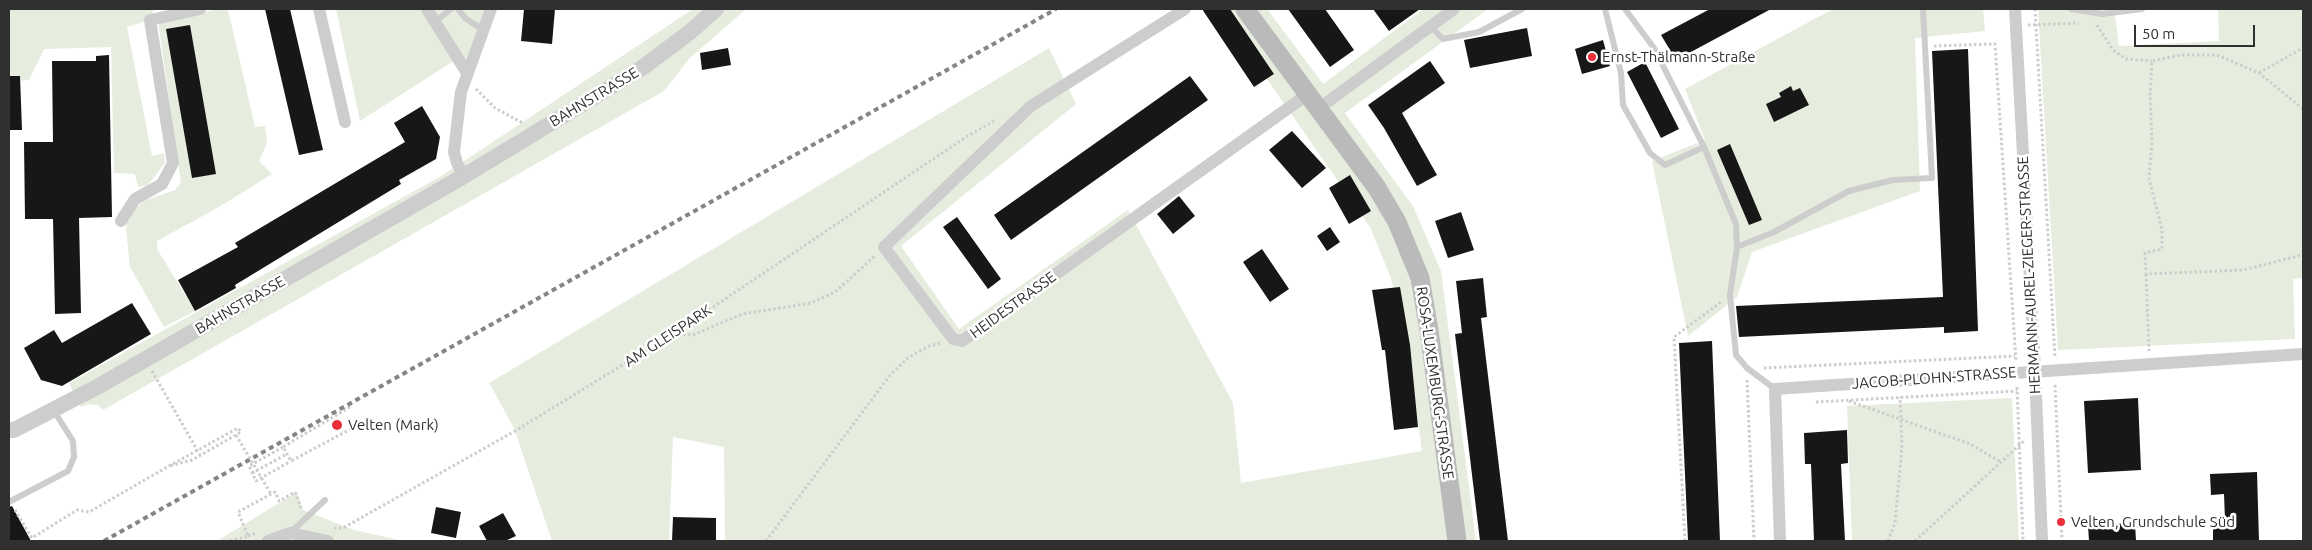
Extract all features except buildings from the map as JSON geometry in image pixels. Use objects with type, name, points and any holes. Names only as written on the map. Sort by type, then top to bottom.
[{"type":"main road","name":"ROSA-LUXEMBURG-STRASSE","points":[[1245,9],[1377,188],[1397,222],[1420,278],[1429,330],[1457,541]]},
{"type":"street","points":[[121,220],[135,199],[162,184],[173,163],[150,20],[200,9]]},
{"type":"street","points":[[319,9],[345,122]]},
{"type":"street","points":[[427,9],[467,73]]},
{"type":"street","points":[[464,176],[454,152],[461,92],[491,9]]},
{"type":"street","name":"BAHNSTRASSE","points":[[10,433],[146,359],[464,176],[642,68],[690,32],[716,9]]},
{"type":"street","points":[[884,247],[1032,106],[1185,9]]},
{"type":"street","points":[[1313,101],[1454,9]]},
{"type":"street","name":"HERMANN-AUREL-ZIEGER-STRASSE","points":[[2015,9],[2038,429],[2042,541]]},
{"type":"street","name":"HEIDESTRASSE","points":[[884,247],[953,339],[962,341],[1313,101]]},
{"type":"street","name":"JACOB-PLOHN-STRASSE","points":[[1775,389],[2303,354]]},
{"type":"street","points":[[1775,389],[1780,541]]},
{"type":"street","points":[[268,541],[290,533],[327,535]]},
{"type":"lane","points":[[436,21],[452,9]]},
{"type":"lane","points":[[458,9],[465,18],[483,30]]},
{"type":"lane","points":[[1430,26],[1443,39],[1479,32],[1522,9]]},
{"type":"lane","points":[[1606,9],[1621,74],[1623,105],[1650,153],[1665,165],[1704,147]]},
{"type":"lane","points":[[1625,9],[1654,48],[1704,147],[1736,224],[1737,248],[1730,295],[1736,355],[1747,368],[1775,389]]},
{"type":"lane","points":[[1737,248],[1774,232],[1849,191],[1894,180],[1932,178],[1923,9]]},
{"type":"lane","points":[[2071,9],[2102,14],[2142,9]]},
{"type":"lane","points":[[9,502],[68,471],[74,457],[73,441],[54,410]]},
{"type":"lane","points":[[290,533],[325,500]]},
{"type":"path","points":[[2035,9],[2055,370],[2062,541]]},
{"type":"path","points":[[2016,26],[2080,23]]},
{"type":"path","points":[[2094,24],[2099,25],[2113,50],[2126,59],[2152,61],[2181,55],[2217,55],[2259,73],[2303,109]]},
{"type":"path","points":[[1926,46],[1995,44],[2016,372],[2023,541]]},
{"type":"path","points":[[2259,73],[2303,48]]},
{"type":"path","points":[[2150,364],[2145,253],[2162,249],[2162,230],[2149,178],[2152,141],[2150,97],[2152,61]]},
{"type":"path","points":[[467,73],[477,92],[488,103],[516,121],[529,126]]},
{"type":"path","name":"AM GLEISPARK","points":[[327,535],[343,528],[515,431],[673,334],[966,137],[995,120]]},
{"type":"path","points":[[673,334],[694,335],[742,314],[811,303],[835,292],[884,247]]},
{"type":"path","points":[[2146,274],[2243,270],[2298,256],[2303,252]]},
{"type":"path","points":[[1685,541],[1674,337],[1730,295]]},
{"type":"path","points":[[766,541],[891,374],[909,357],[929,346],[953,339]]},
{"type":"path","points":[[146,359],[200,455]]},
{"type":"path","points":[[1809,403],[2055,389]]},
{"type":"path","points":[[1888,541],[1895,523],[1902,448],[1900,397]]},
{"type":"path","points":[[1846,400],[1970,444],[2001,462]]},
{"type":"path","points":[[350,407],[249,466],[256,481],[360,424]]},
{"type":"path","points":[[15,509],[32,538],[77,510],[89,512],[169,466],[197,450],[238,428],[241,432],[192,460],[169,466]]},
{"type":"path","points":[[1915,541],[2038,429]]},
{"type":"path","points":[[236,435],[271,494]]},
{"type":"path","points":[[283,447],[291,461]]},
{"type":"path","points":[[252,473],[286,454]]},
{"type":"path","points":[[230,541],[248,536],[238,512],[275,492],[279,501],[295,492],[302,509],[295,516]]},
{"type":"green space","points":[[9,9],[154,9],[150,20],[127,27],[152,156],[164,153],[165,163],[148,185],[138,187],[135,174],[114,173],[111,47],[44,49],[29,80],[9,82]]},
{"type":"green space","points":[[227,9],[229,14],[255,127],[265,126],[267,143],[259,161],[272,174],[219,207],[157,241],[157,249],[195,311],[164,327],[130,267],[126,229],[127,222],[133,212],[143,201],[175,190],[181,183],[158,21]]},
{"type":"green space","points":[[336,9],[491,9],[467,73],[458,58],[360,121]]},
{"type":"green space","points":[[693,9],[746,9],[689,59],[664,91],[103,410],[98,405],[89,404],[81,407],[69,383],[443,175]]},
{"type":"green space","points":[[1218,9],[1267,9],[1323,84],[1423,9],[1488,9],[1345,113],[1413,206],[1441,271],[1476,541],[725,541],[724,447],[673,437],[669,541],[552,541],[514,428],[489,383],[1049,48],[1076,104],[901,246],[959,329],[1128,210],[1233,403],[1241,483],[1422,451],[1408,349],[1391,278],[1370,227]]},
{"type":"green space","points":[[1833,9],[1983,9],[1985,31],[1915,38],[1920,191],[1752,252],[1737,297],[1688,336],[1652,161],[1705,140],[1685,89]]},
{"type":"green space","points":[[2038,9],[2114,9],[2119,46],[2219,41],[2218,9],[2303,9],[2303,278],[2293,279],[2295,339],[2058,350]]},
{"type":"green space","points":[[2012,398],[2019,541],[1852,541],[1847,406]]},
{"type":"green space","points":[[297,492],[303,510],[354,530],[403,541],[217,541]]},
{"type":"railway","points":[[104,541],[1056,9]]},
{"type":"place","name":"Ernst-Thälmann-Straße","points":[[1592,57]]},
{"type":"place","name":"Velten (Mark)","points":[[337,425]]},
{"type":"place","name":"Velten, Grundschule Süd","points":[[2061,522]]}]
